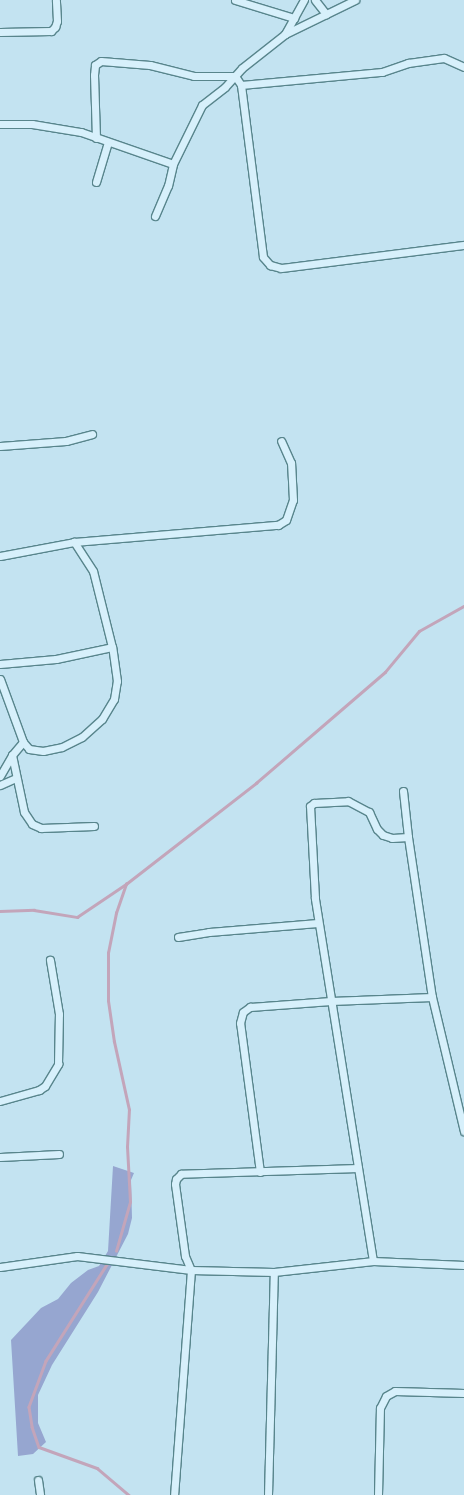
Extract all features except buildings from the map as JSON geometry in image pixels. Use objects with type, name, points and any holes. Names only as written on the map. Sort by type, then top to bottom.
[{"type":"street","points":[[0,32],[51,31],[57,21],[56,0]]},
{"type":"street","points":[[235,0],[294,18]]},
{"type":"street","points":[[284,34],[304,0]]},
{"type":"street","points":[[315,0],[326,14]]},
{"type":"street","points":[[155,216],[168,186],[173,164],[202,105],[242,68],[284,34],[355,0]]},
{"type":"street","points":[[241,85],[382,72],[408,64],[444,58],[464,67]]},
{"type":"street","points":[[96,138],[94,65],[101,61],[150,65],[203,77],[235,76]]},
{"type":"street","points":[[235,76],[241,85],[263,257],[270,265],[281,268],[464,245]]},
{"type":"street","points":[[0,124],[32,124],[81,132],[173,164]]},
{"type":"street","points":[[96,182],[108,142]]},
{"type":"street","points":[[0,446],[66,441],[92,434]]},
{"type":"street","points":[[0,556],[74,542],[278,525],[286,520],[293,500],[290,463],[281,441]]},
{"type":"street","points":[[0,679],[23,742],[29,749],[43,751],[62,747],[82,737],[102,719],[114,699],[117,681],[112,647],[93,572],[74,542]]},
{"type":"street","points":[[0,664],[56,659],[112,647]]},
{"type":"street","points":[[0,776],[12,755],[23,742]]},
{"type":"street","points":[[12,755],[24,812],[32,824],[41,828],[94,826]]},
{"type":"street","points":[[0,785],[16,778]]},
{"type":"street","points":[[403,791],[432,997],[464,1131]]},
{"type":"street","points":[[373,1261],[318,923],[310,806],[314,803],[348,801],[369,812],[377,829],[383,835],[392,838],[408,837]]},
{"type":"street","points":[[178,937],[209,932],[318,923]]},
{"type":"street","points":[[0,1101],[39,1090],[50,1080],[58,1064],[59,1014],[50,960]]},
{"type":"street","points":[[260,1172],[240,1023],[243,1012],[250,1007],[331,1001],[432,997]]},
{"type":"street","points":[[0,1157],[59,1154]]},
{"type":"street","points":[[174,1495],[192,1270],[185,1256],[176,1179],[181,1174],[358,1168]]},
{"type":"street","points":[[0,1267],[77,1256],[202,1272],[274,1272],[373,1261],[464,1265]]},
{"type":"street","points":[[268,1495],[274,1272]]},
{"type":"street","points":[[378,1495],[380,1408],[386,1396],[395,1391],[464,1393]]},
{"type":"street","points":[[38,1480],[40,1495]]},
{"type":"shaded area","points":[[113,1166],[134,1173],[131,1180],[132,1218],[128,1234],[98,1292],[52,1365],[38,1395],[38,1423],[46,1442],[33,1454],[18,1456],[11,1340],[41,1308],[58,1299],[71,1283],[88,1270],[99,1266],[108,1251]]},
{"type":"waterway","points":[[0,911],[34,910],[77,917],[126,884],[256,783],[385,672],[419,631],[464,606]]},
{"type":"waterway","points":[[116,1251],[130,1202],[127,1147],[129,1110],[114,1042],[108,1001],[108,953],[116,913],[126,884]]},
{"type":"waterway","points":[[108,1263],[46,1361],[29,1407],[32,1427],[39,1447],[97,1468],[129,1495]]}]
